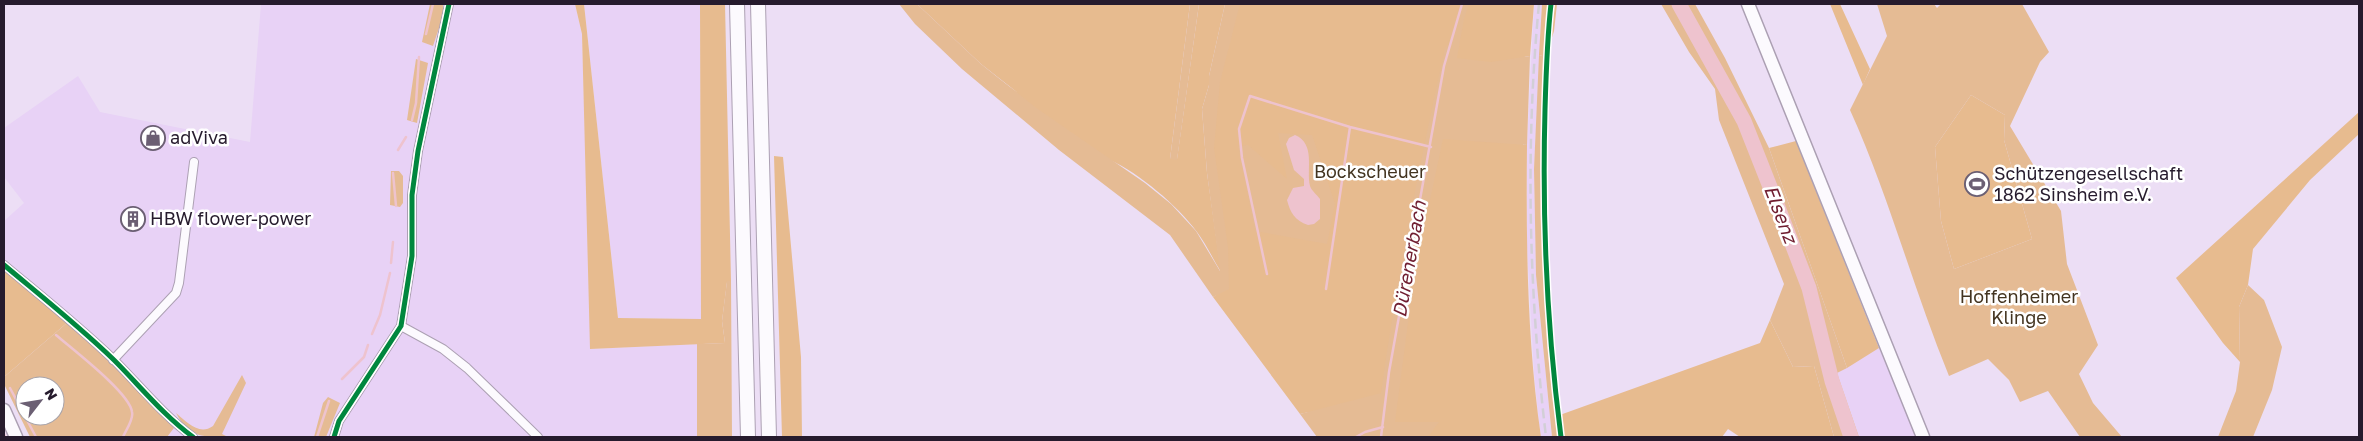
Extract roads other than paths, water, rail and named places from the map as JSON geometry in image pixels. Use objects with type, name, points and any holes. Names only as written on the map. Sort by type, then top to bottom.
[{"type":"highway","points":[[737,4],[748,437]]},
{"type":"highway","points":[[758,4],[769,437]]},
{"type":"main road","points":[[1748,4],[1923,437]]},
{"type":"main road","points":[[4,410],[16,437]]},
{"type":"street","points":[[334,437],[339,421],[401,326],[412,256],[412,195],[418,151],[449,4]]},
{"type":"street","points":[[113,360],[176,293],[179,283],[194,162]]},
{"type":"street","points":[[4,265],[113,360],[158,407],[193,437]]},
{"type":"street","points":[[401,326],[442,349],[467,368],[538,437]]},
{"type":"waterway","points":[[426,34],[433,4]]},
{"type":"waterway","name":"Dürenerbach","points":[[1381,437],[1389,372],[1444,66],[1462,4]]},
{"type":"waterway","name":"Elsenz","points":[[1679,4],[1744,121],[1809,288],[1832,381],[1851,437]]},
{"type":"waterway","points":[[412,120],[416,103],[419,57]]},
{"type":"waterway","points":[[1267,274],[1242,158],[1239,129],[1250,96],[1350,127],[1431,147]]},
{"type":"waterway","points":[[1326,289],[1350,127]]},
{"type":"waterway","points":[[398,150],[406,137]]},
{"type":"waterway","points":[[393,173],[396,206]]},
{"type":"waterway","points":[[391,263],[393,242]]},
{"type":"waterway","points":[[372,334],[380,315],[390,273]]},
{"type":"waterway","points":[[56,335],[111,383],[129,404],[132,418],[123,437]]},
{"type":"waterway","points":[[342,379],[364,357],[368,345]]},
{"type":"waterway","name":"Dürenerbach","points":[[10,388],[36,437]]},
{"type":"waterway","points":[[317,437],[329,401]]},
{"type":"waterway","name":"Dürenerbach","points":[[1356,437],[1365,432],[1383,427]]},
{"type":"railway","points":[[1539,4],[1532,112],[1531,220],[1536,329],[1546,437]]},
{"type":"place","name":"adViva","points":[[153,138]]},
{"type":"place","name":"Schützengesellschaft 1862 Sinsheim e.V.","points":[[1977,184]]},
{"type":"place","name":"HBW flower-power","points":[[133,219]]},
{"type":"park label","name":"Bockscheuer","points":[[1370,172]]},
{"type":"park label","name":"Hoffenheimer Klinge","points":[[2019,307]]}]
